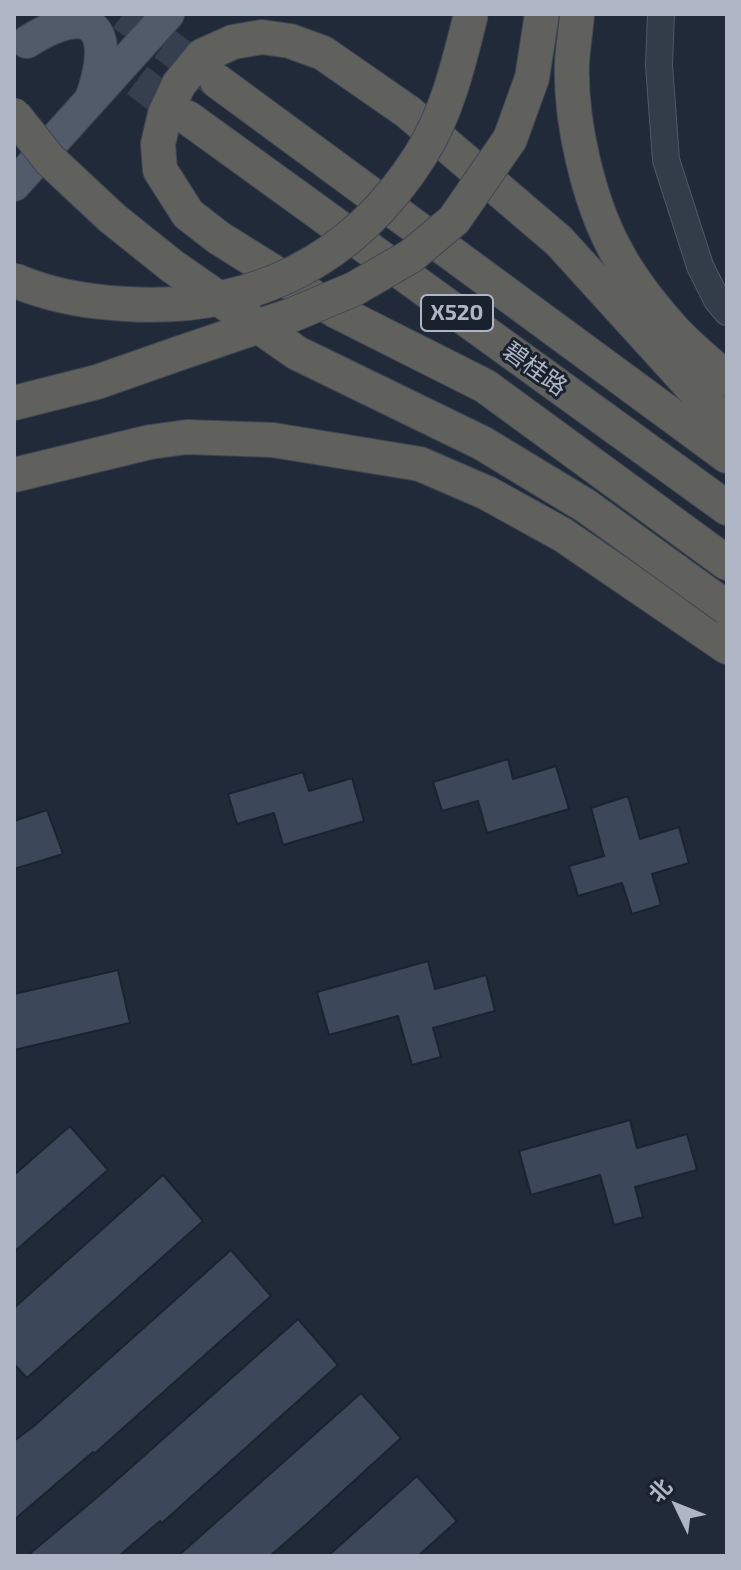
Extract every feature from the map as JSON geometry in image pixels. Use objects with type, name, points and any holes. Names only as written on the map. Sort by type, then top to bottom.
[{"type":"highway","points":[[14,280],[63,297],[156,306],[210,301],[265,288],[310,265],[375,215],[421,155],[440,118],[471,14]]},
{"type":"highway","points":[[14,403],[97,382],[292,315],[354,289],[411,256],[454,220],[510,139],[532,78],[542,14]]},
{"type":"highway","points":[[577,14],[572,63],[574,110],[589,180],[610,239],[642,293],[671,328],[727,379]]},
{"type":"highway","points":[[727,420],[709,406],[559,241],[408,112],[323,53],[290,41],[262,37],[233,42],[202,56],[179,84],[165,114],[158,144],[160,170],[188,214],[219,238],[336,311],[485,386],[727,563]]},
{"type":"highway","name":"X520","points":[[217,81],[727,456]]},
{"type":"highway","points":[[14,115],[50,160],[112,218],[172,266],[297,353],[482,443],[586,506],[727,608]]},
{"type":"highway","name":"碧桂路","points":[[188,118],[727,508]]},
{"type":"highway","points":[[14,475],[136,445],[187,437],[273,440],[420,464],[487,493],[563,535],[727,647]]},
{"type":"main road","points":[[20,50],[51,14]]},
{"type":"main road","points":[[14,185],[168,14]]},
{"type":"main road","points":[[20,50],[50,27],[73,22],[92,26],[99,33],[101,48],[98,78],[91,99]]},
{"type":"street","points":[[661,14],[659,65],[666,160],[700,266],[717,300],[727,312]]},
{"type":"building","points":[[508,759],[513,779],[556,766],[569,809],[487,833],[478,801],[442,811],[433,782]]},
{"type":"building","points":[[303,772],[309,791],[352,778],[364,821],[283,845],[274,813],[237,824],[228,794]]},
{"type":"building","points":[[628,796],[640,839],[679,827],[689,863],[652,874],[661,905],[632,914],[622,883],[578,896],[569,866],[604,856],[591,808]]},
{"type":"building","points":[[47,810],[63,854],[14,869],[14,821]]},
{"type":"building","points":[[428,961],[435,989],[486,975],[495,1011],[433,1028],[441,1057],[412,1065],[398,1016],[329,1035],[317,992]]},
{"type":"building","points":[[118,970],[130,1023],[14,1050],[14,994]]},
{"type":"building","points":[[630,1120],[637,1148],[687,1134],[697,1170],[635,1187],[643,1217],[614,1225],[600,1175],[531,1195],[519,1151]]},
{"type":"building","points":[[70,1126],[108,1170],[14,1252],[14,1175]]},
{"type":"building","points":[[163,1175],[203,1221],[27,1378],[14,1364],[14,1308]]},
{"type":"building","points":[[231,1250],[271,1296],[94,1454],[14,1520],[14,1441]]},
{"type":"building","points":[[298,1319],[338,1365],[162,1523],[160,1521],[119,1556],[27,1556],[101,1494]]},
{"type":"building","points":[[361,1393],[401,1438],[309,1522],[270,1556],[178,1556]]},
{"type":"building","points":[[417,1476],[457,1521],[418,1556],[328,1556]]},
{"type":"tunnel","points":[[123,14],[216,81]]},
{"type":"tunnel","points":[[96,50],[188,118]]}]
